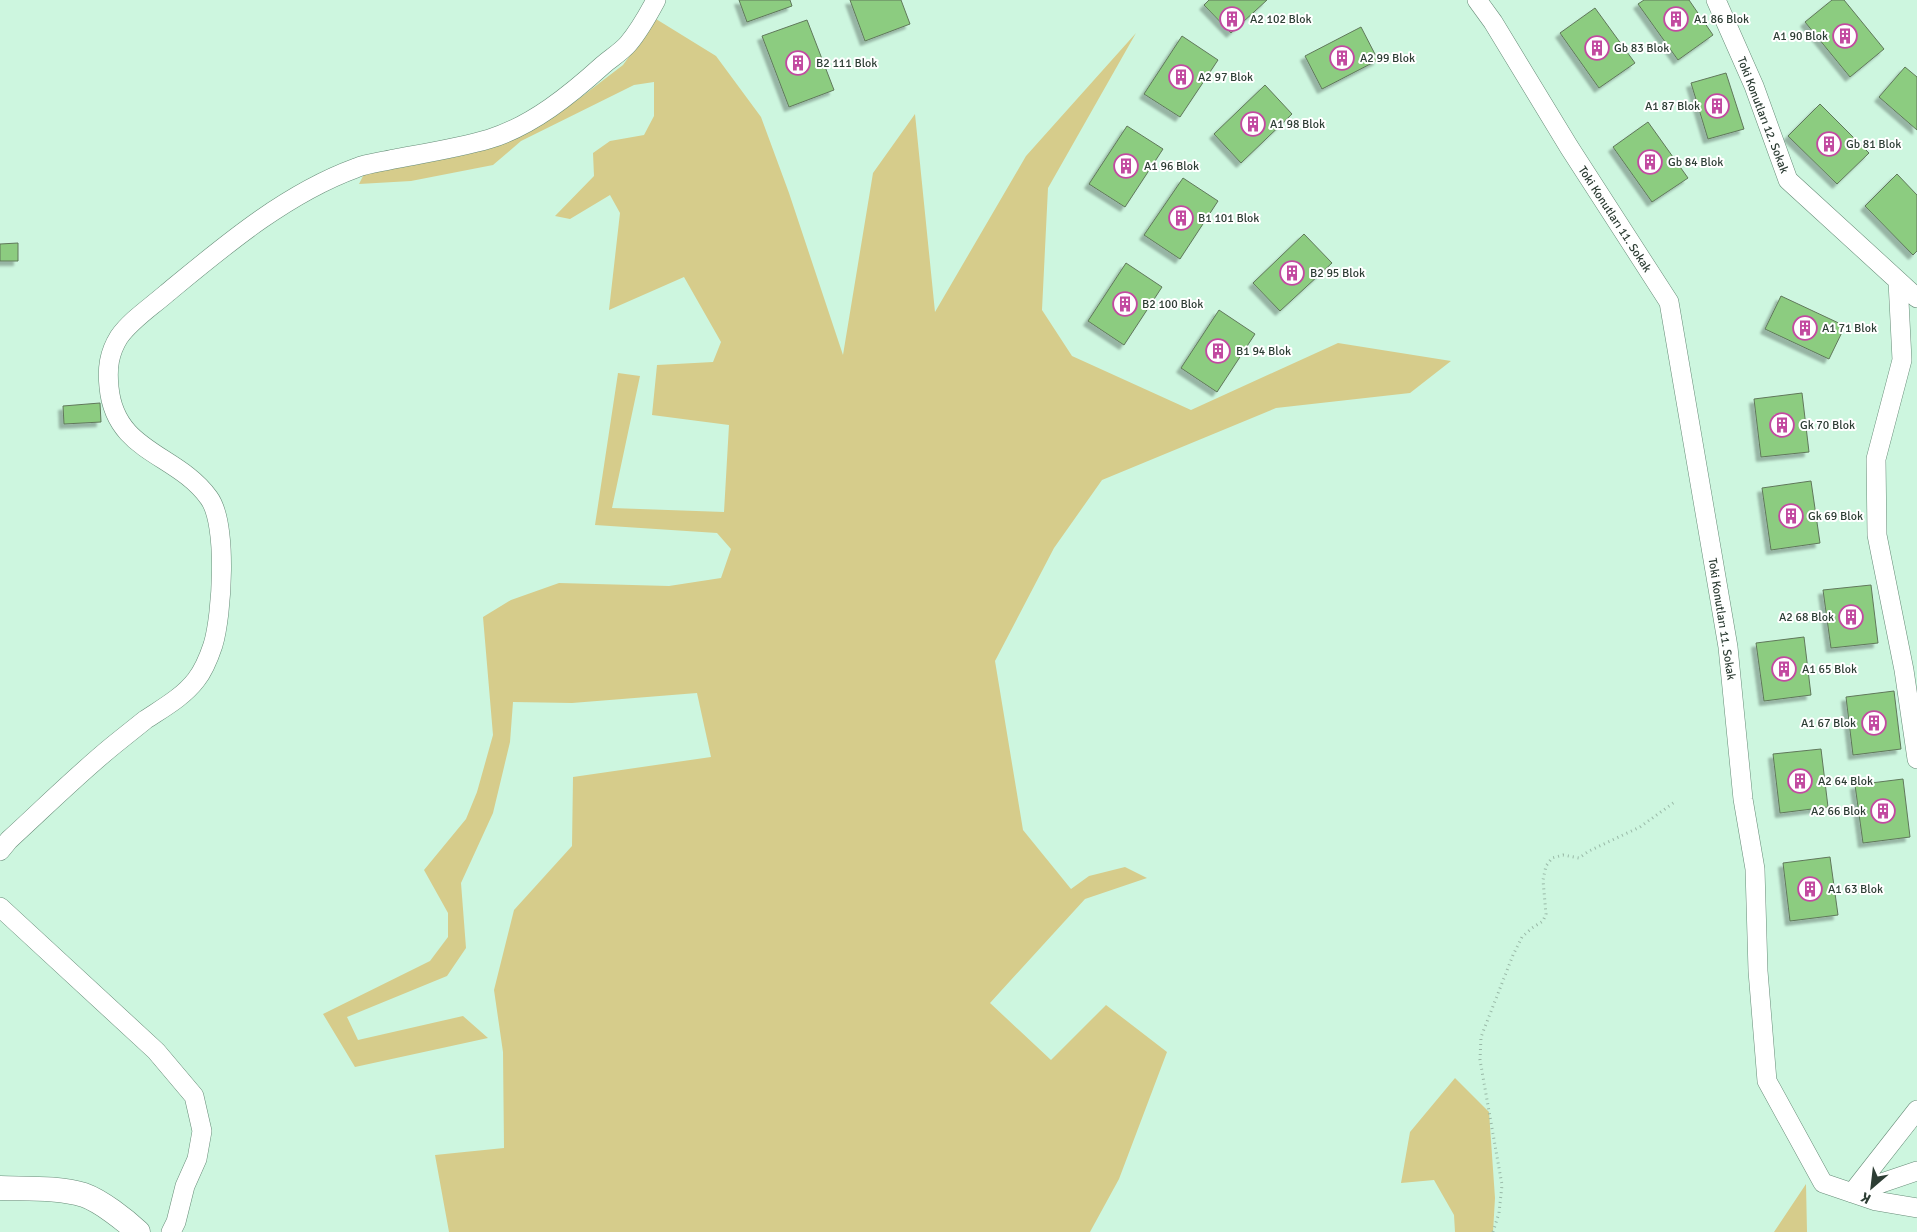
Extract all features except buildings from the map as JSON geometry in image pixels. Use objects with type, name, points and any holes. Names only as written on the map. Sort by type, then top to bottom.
[{"type":"street","points":[[0,851],[9,840],[111,748],[142,723],[179,698],[196,680],[207,662],[214,644],[219,616],[221,582],[218,519],[211,500],[196,484],[130,438],[118,419],[110,400],[108,374],[110,355],[120,336],[144,313],[230,243],[280,206],[322,183],[359,167],[494,137],[518,127],[552,106],[597,71],[627,44],[650,12],[656,0]]},
{"type":"street","name":"Toki Konutları 11. Sokak","points":[[1477,0],[1493,22],[1569,147],[1669,302],[1728,647],[1743,799],[1755,869],[1758,971],[1767,1082],[1823,1183],[1876,1201],[1917,1208]]},
{"type":"street","name":"Toki Konutları 12. Sokak","points":[[1716,0],[1754,86],[1788,180],[1917,298]]},
{"type":"street","points":[[1898,282],[1902,360],[1876,459],[1877,535],[1904,670],[1917,760]]},
{"type":"street","points":[[0,907],[156,1051],[194,1096],[202,1131],[197,1158],[185,1186],[176,1222],[171,1232]]},
{"type":"street","points":[[1852,1193],[1917,1110]]},
{"type":"street","points":[[1852,1193],[1917,1171]]},
{"type":"street","points":[[0,1188],[48,1190],[85,1196],[121,1217],[138,1232]]},
{"type":"path","points":[[1493,1232],[1499,1213],[1502,1185],[1480,1060],[1481,1037],[1522,937],[1543,920],[1546,914],[1543,880],[1546,866],[1552,858],[1563,855],[1579,858],[1589,851],[1640,826],[1676,801]]},
{"type":"shaded area","points":[[656,19],[716,56],[761,117],[789,193],[843,355],[873,173],[915,114],[935,312],[1026,156],[1136,33],[1048,188],[1042,310],[1072,356],[1191,410],[1338,343],[1451,361],[1410,393],[1276,408],[1102,480],[1054,548],[995,661],[1023,830],[1071,889],[1089,876],[1125,867],[1147,878],[1085,899],[990,1003],[1051,1060],[1106,1005],[1167,1052],[1119,1179],[1090,1232],[449,1232],[435,1155],[504,1148],[503,1052],[494,990],[514,910],[572,846],[573,777],[711,757],[697,693],[572,703],[513,702],[510,742],[493,813],[461,883],[466,948],[447,976],[347,1017],[358,1040],[463,1016],[488,1038],[355,1067],[323,1014],[430,961],[448,937],[448,913],[424,870],[466,819],[477,792],[493,735],[483,617],[511,600],[559,583],[669,586],[721,578],[731,549],[717,533],[595,525],[618,373],[640,376],[612,508],[724,512],[729,425],[652,415],[657,365],[713,362],[721,342],[684,277],[609,310],[620,213],[610,195],[570,219],[555,216],[594,176],[593,153],[610,141],[644,135],[654,116],[654,82],[634,85],[521,141],[493,165],[411,181],[359,184],[364,174],[492,147],[576,101],[623,65]]},
{"type":"shaded area","points":[[1455,1078],[1489,1112],[1495,1198],[1493,1232],[1455,1232],[1454,1215],[1434,1180],[1401,1183],[1410,1132]]},
{"type":"shaded area","points":[[1806,1184],[1807,1232],[1774,1232]]},
{"type":"place","name":"A2 102 Blok","points":[[1232,19]]},
{"type":"place","name":"A1 86 Blok","points":[[1676,19]]},
{"type":"place","name":"A1 90 Blok","points":[[1845,36]]},
{"type":"place","name":"Gb 83 Blok","points":[[1597,48]]},
{"type":"place","name":"A2 99 Blok","points":[[1342,58]]},
{"type":"place","name":"B2 111 Blok","points":[[798,63]]},
{"type":"place","name":"A2 97 Blok","points":[[1181,77]]},
{"type":"place","name":"A1 87 Blok","points":[[1717,106]]},
{"type":"place","name":"A1 98 Blok","points":[[1253,124]]},
{"type":"place","name":"Gb 81 Blok","points":[[1829,144]]},
{"type":"place","name":"Gb 84 Blok","points":[[1650,162]]},
{"type":"place","name":"A1 96 Blok","points":[[1126,166]]},
{"type":"place","name":"B1 101 Blok","points":[[1181,218]]},
{"type":"place","name":"B2 95 Blok","points":[[1292,273]]},
{"type":"place","name":"B2 100 Blok","points":[[1125,304]]},
{"type":"place","name":"A1 71 Blok","points":[[1805,328]]},
{"type":"place","name":"B1 94 Blok","points":[[1218,351]]},
{"type":"place","name":"Gk 70 Blok","points":[[1782,425]]},
{"type":"place","name":"Gk 69 Blok","points":[[1791,516]]},
{"type":"place","name":"A2 68 Blok","points":[[1851,617]]},
{"type":"place","name":"A1 65 Blok","points":[[1784,669]]},
{"type":"place","name":"A1 67 Blok","points":[[1874,723]]},
{"type":"place","name":"A2 64 Blok","points":[[1800,781]]},
{"type":"place","name":"A2 66 Blok","points":[[1883,811]]},
{"type":"place","name":"A1 63 Blok","points":[[1810,889]]}]
